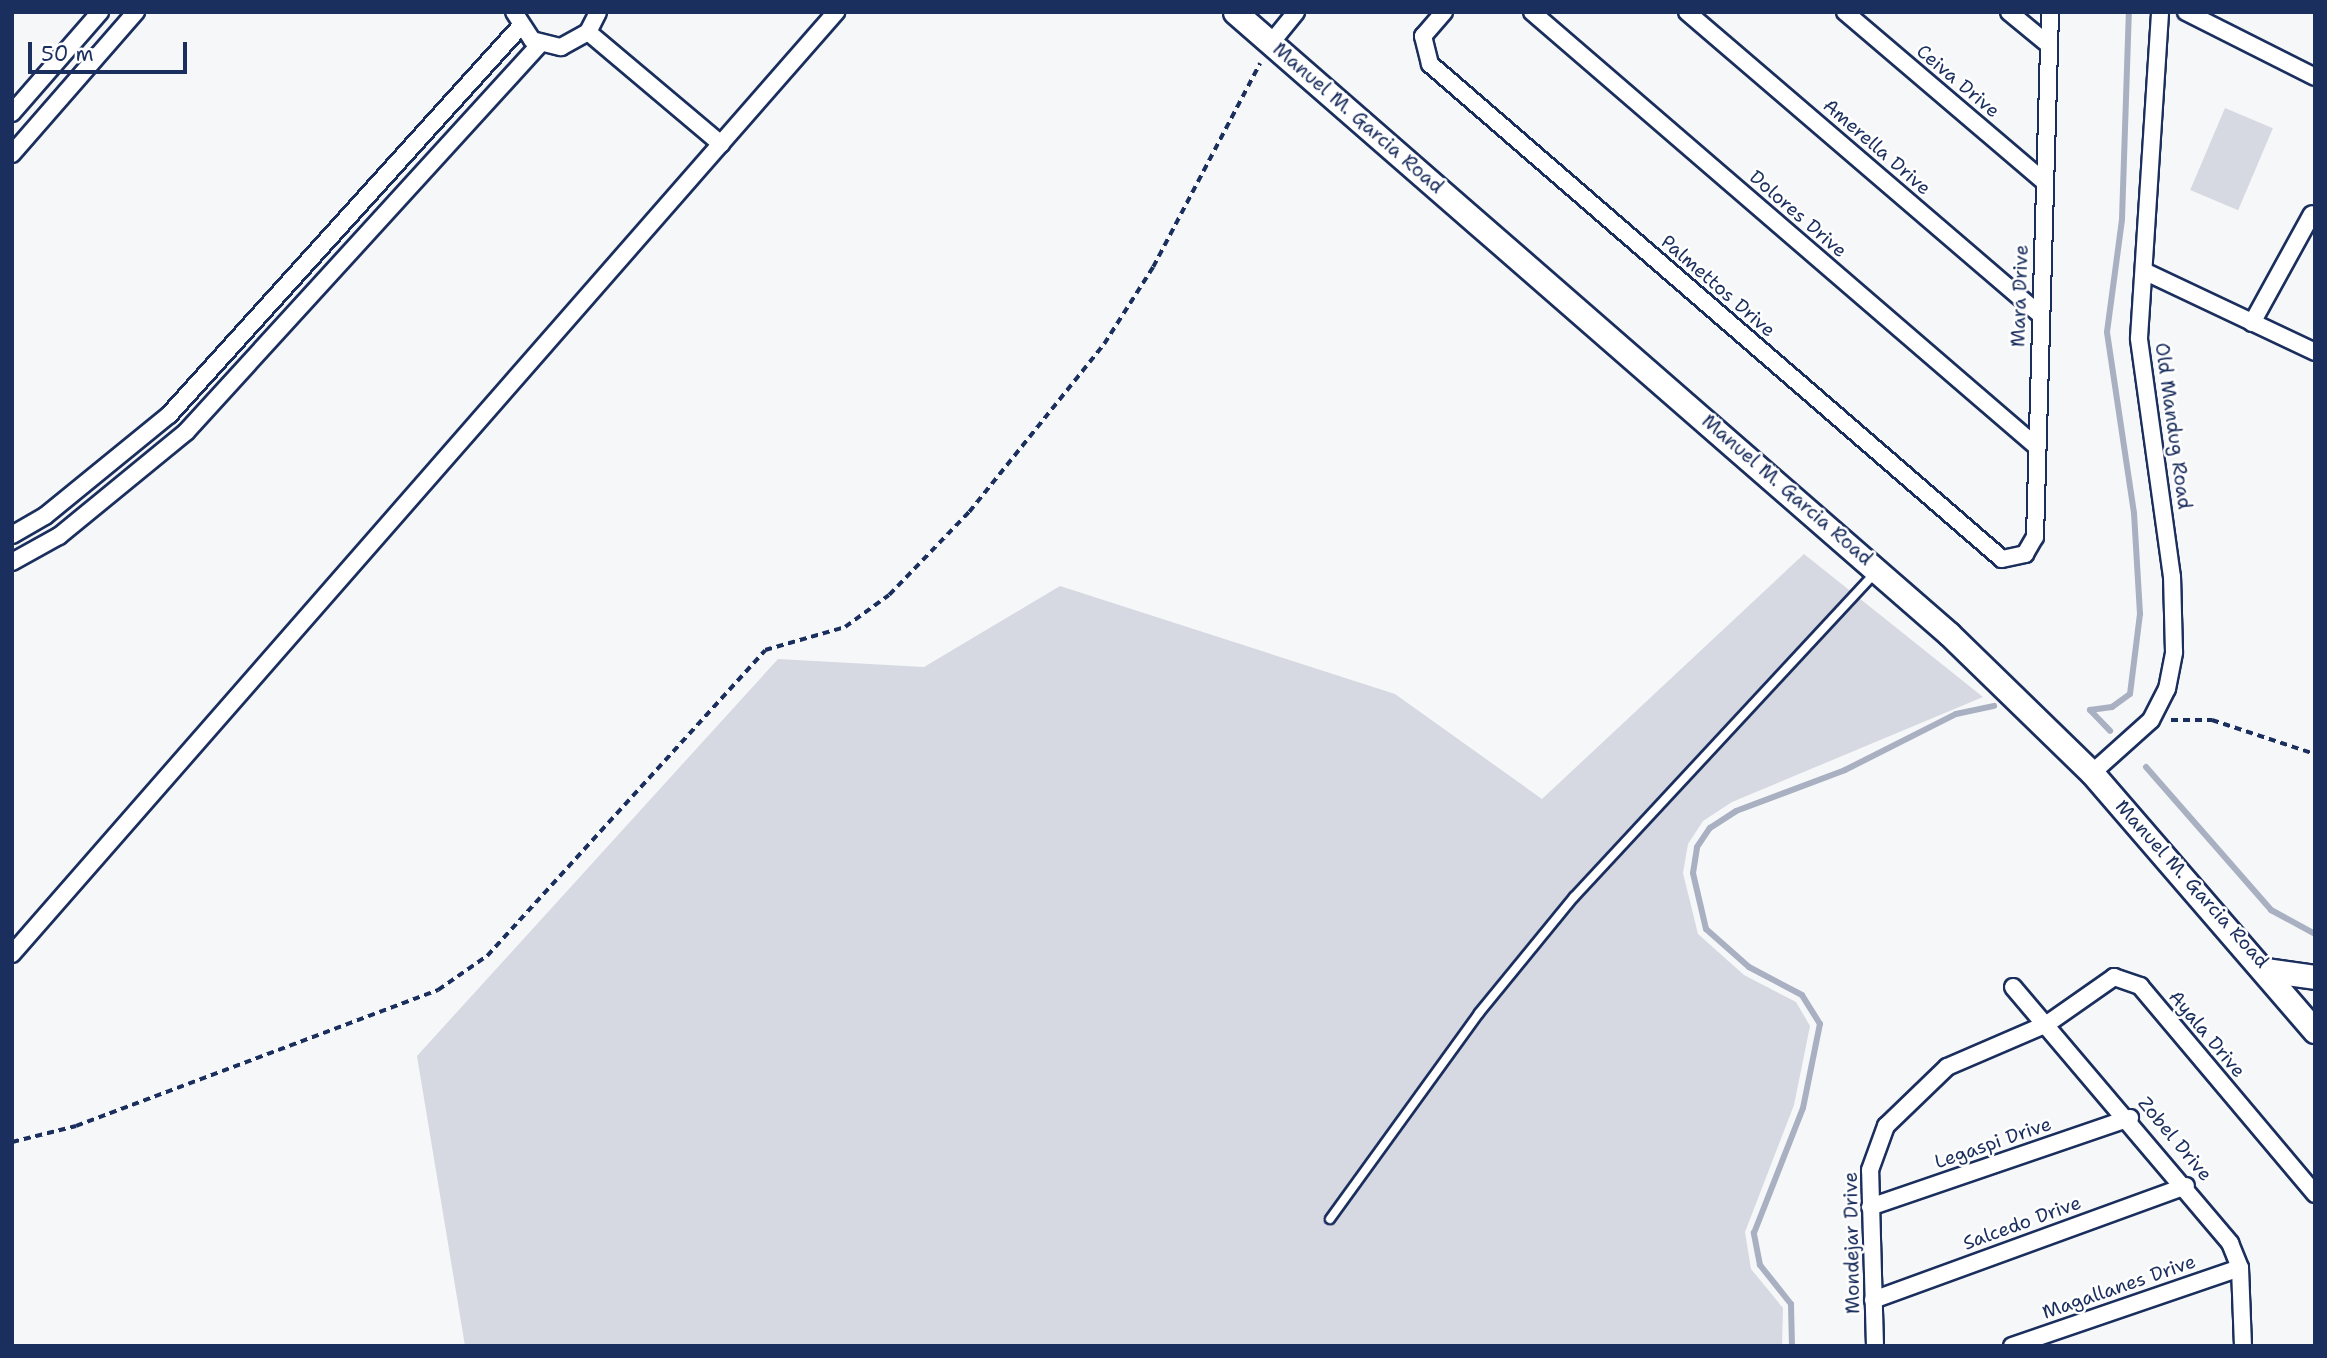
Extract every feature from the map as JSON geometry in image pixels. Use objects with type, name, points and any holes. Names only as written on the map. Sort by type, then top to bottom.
[{"type":"main road","name":"Manuel M. Garcia Road","points":[[1243,15],[1271,43],[1879,569],[2092,774],[2265,970],[2315,977]]},
{"type":"main road","points":[[2265,970],[2315,1031]]},
{"type":"street","points":[[12,113],[100,12]]},
{"type":"street","points":[[12,154],[136,12]]},
{"type":"street","points":[[12,535],[45,516],[169,415],[224,357],[517,20],[540,44],[561,47],[589,32],[598,12]]},
{"type":"street","points":[[12,954],[836,12]]},
{"type":"street","points":[[1271,43],[1296,12]]},
{"type":"street","name":"Palmettos Drive","points":[[1444,12],[1423,36],[1430,64],[2001,559]]},
{"type":"street","name":"Dolores Drive","points":[[1532,12],[2037,447]]},
{"type":"street","name":"Amerella Drive","points":[[1687,12],[2039,314]]},
{"type":"street","name":"Ceiva Drive","points":[[1845,12],[2045,182]]},
{"type":"street","points":[[2009,12],[2049,45]]},
{"type":"street","name":"Mara Drive","points":[[2001,559],[2025,554],[2035,537],[2039,314],[2050,12]]},
{"type":"street","name":"Old Mandug Road","points":[[2092,774],[2151,720],[2167,689],[2174,652],[2172,578],[2139,338],[2148,273],[2160,12]]},
{"type":"street","points":[[2186,12],[2315,77]]},
{"type":"street","points":[[589,32],[721,144]]},
{"type":"street","points":[[12,562],[59,536],[175,441],[242,373],[540,44]]},
{"type":"street","points":[[2252,323],[2312,214]]},
{"type":"street","points":[[2148,273],[2315,352]]},
{"type":"street","points":[[224,357],[242,373]]},
{"type":"street","name":"Ayala Drive","points":[[2047,1024],[2098,985],[2114,977],[2133,980],[2315,1194]]},
{"type":"street","name":"Zobel Drive","points":[[2013,987],[2130,1118],[2230,1242],[2239,1268],[2243,1346]]},
{"type":"street","name":"Mondejar Drive","points":[[1875,1346],[1870,1207],[1875,1148],[1904,1104],[1947,1067],[2047,1024]]},
{"type":"street","name":"Legaspi Drive","points":[[1870,1207],[2130,1118]]},
{"type":"street","name":"Salcedo Drive","points":[[1873,1300],[2186,1186]]},
{"type":"street","name":"Magallanes Drive","points":[[2012,1346],[2239,1268]]},
{"type":"lane","points":[[1330,1219],[1479,1013],[1574,897],[1879,569]]},
{"type":"path","points":[[12,1142],[76,1126],[438,990],[486,956],[765,650],[845,627],[888,595],[969,512],[1118,322],[1271,43]]},
{"type":"path","points":[[2151,720],[2212,720],[2315,754]]},
{"type":"shaded area","points":[[2225,108],[2273,128],[2238,210],[2190,190]]},
{"type":"shaded area","points":[[1804,554],[1983,697],[1732,802],[1703,821],[1688,844],[1683,873],[1698,934],[1744,975],[1796,1002],[1810,1026],[1794,1105],[1745,1232],[1751,1269],[1783,1308],[1782,1346],[465,1346],[417,1056],[778,659],[924,667],[1060,586],[1395,694],[1542,799]]},
{"type":"waterway","points":[[2090,710],[2112,707],[2130,694],[2140,614],[2134,513],[2107,332],[2122,219],[2129,12]]},
{"type":"waterway","points":[[1792,1346],[1791,1304],[1760,1265],[1754,1233],[1803,1108],[1820,1024],[1802,995],[1749,967],[1706,929],[1693,873],[1697,847],[1710,828],[1736,811],[1845,770],[1956,714],[1994,706]]},
{"type":"waterway","points":[[2090,710],[2110,731]]},
{"type":"waterway","points":[[2146,767],[2271,910],[2315,934]]}]
